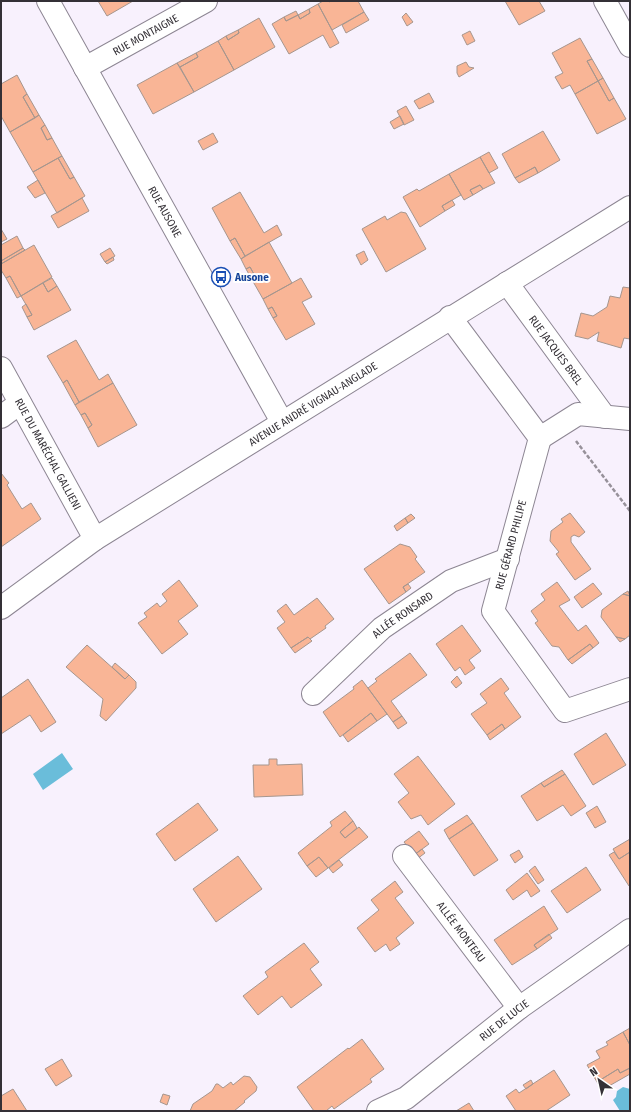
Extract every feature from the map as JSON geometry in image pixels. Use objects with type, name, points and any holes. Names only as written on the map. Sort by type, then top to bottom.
[{"type":"street","name":"RUE AUSONE","points":[[48,1],[282,422]]},
{"type":"street","name":"RUE MONTAIGNE","points":[[85,68],[206,1]]},
{"type":"street","points":[[605,1],[630,46]]},
{"type":"street","name":"AVENUE ANDRÉ VIGNAU-ANGLADE","points":[[1,608],[95,539],[450,317],[630,207]]},
{"type":"street","name":"RUE JACQUES BREL","points":[[507,282],[605,417]]},
{"type":"street","points":[[450,317],[540,438],[578,414],[630,419]]},
{"type":"street","name":"RUE DU MARÉCHAL GALLIENI","points":[[1,368],[95,539]]},
{"type":"street","points":[[1,417],[20,403]]},
{"type":"street","name":"RUE GÉRARD PHILIPE","points":[[540,438],[493,612],[565,712],[630,690]]},
{"type":"street","name":"ALLÉE RONSARD","points":[[313,694],[382,628],[451,581],[508,559]]},
{"type":"street","name":"ALLÉE MONTEAU","points":[[404,856],[519,1008]]},
{"type":"street","name":"RUE DE LUCIE","points":[[378,1111],[406,1098],[519,1008],[630,930]]},
{"type":"path","points":[[562,424],[630,511]]},
{"type":"water","points":[[62,753],[73,769],[43,790],[33,774]]},
{"type":"water","points":[[623,1087],[630,1089],[630,1111],[620,1111],[613,1100],[616,1097],[617,1091]]},
{"type":"building","points":[[98,1],[133,1],[107,16]]},
{"type":"building","points":[[323,1],[358,1],[364,12],[332,30],[318,4]]},
{"type":"building","points":[[505,1],[539,1],[545,11],[519,25]]},
{"type":"building","points":[[318,4],[339,43],[330,48],[323,35],[289,54],[272,24],[284,17],[286,21],[298,15],[300,19],[310,13],[309,9]]},
{"type":"building","points":[[309,9],[310,13],[300,19],[298,15]]},
{"type":"building","points":[[296,11],[298,15],[286,21],[284,17]]},
{"type":"building","points":[[364,12],[369,20],[346,33],[342,25]]},
{"type":"building","points":[[406,13],[413,22],[407,26],[402,17]]},
{"type":"building","points":[[259,18],[275,47],[234,70],[218,41],[226,36],[228,40],[239,33],[238,30]]},
{"type":"building","points":[[238,30],[239,33],[228,40],[226,36]]},
{"type":"building","points":[[470,31],[475,41],[467,45],[462,35]]},
{"type":"building","points":[[580,38],[592,59],[587,61],[598,81],[575,94],[570,85],[562,89],[555,77],[563,73],[552,53]]},
{"type":"building","points":[[218,41],[234,70],[194,92],[180,67],[198,57],[196,53]]},
{"type":"building","points":[[196,53],[198,57],[180,67],[177,63]]},
{"type":"building","points":[[592,59],[603,78],[598,81],[587,61]]},
{"type":"building","points":[[466,62],[469,67],[474,68],[459,77],[457,73],[457,66]]},
{"type":"building","points":[[177,63],[194,92],[153,114],[137,85]]},
{"type":"building","points":[[17,75],[27,94],[23,97],[35,118],[10,132],[1,116],[1,84]]},
{"type":"building","points":[[603,78],[614,98],[609,101],[598,81]]},
{"type":"building","points":[[598,81],[609,101],[614,98],[626,119],[597,134],[575,94]]},
{"type":"building","points":[[429,93],[434,102],[419,109],[414,101]]},
{"type":"building","points":[[27,94],[39,115],[35,118],[23,97]]},
{"type":"building","points":[[406,106],[414,120],[404,125],[397,111]]},
{"type":"building","points":[[39,115],[45,125],[41,128],[47,140],[52,138],[62,156],[33,172],[10,132]]},
{"type":"building","points":[[400,116],[404,124],[394,129],[390,122]]},
{"type":"building","points":[[45,125],[52,138],[47,140],[41,128]]},
{"type":"building","points":[[543,131],[560,160],[538,173],[535,167],[515,178],[502,154]]},
{"type":"building","points":[[213,133],[218,142],[203,150],[198,141]]},
{"type":"building","points":[[489,152],[498,168],[489,173],[480,157]]},
{"type":"building","points":[[62,156],[74,177],[70,179],[58,158]]},
{"type":"building","points":[[480,157],[495,183],[483,189],[480,185],[470,190],[473,195],[464,200],[449,174]]},
{"type":"building","points":[[58,158],[70,179],[74,177],[85,196],[57,213],[33,172]]},
{"type":"building","points":[[535,167],[538,173],[519,183],[515,178]]},
{"type":"building","points":[[449,174],[461,195],[442,206],[445,211],[420,227],[403,197],[417,189],[419,191]]},
{"type":"building","points":[[38,180],[45,193],[35,198],[27,187]]},
{"type":"building","points":[[480,185],[483,189],[473,195],[470,190]]},
{"type":"building","points":[[240,192],[264,233],[277,225],[282,235],[245,256],[235,238],[230,241],[212,208]]},
{"type":"building","points":[[82,198],[89,211],[58,228],[51,216]]},
{"type":"building","points":[[452,200],[455,205],[445,211],[442,206]]},
{"type":"building","points":[[401,212],[406,213],[426,249],[386,272],[362,229],[385,216],[387,220]]},
{"type":"building","points":[[1,229],[7,239],[1,242]]},
{"type":"building","points":[[17,236],[23,248],[1,261],[1,245]]},
{"type":"building","points":[[235,238],[245,256],[241,259],[230,241]]},
{"type":"building","points":[[269,242],[292,283],[263,299],[251,278],[255,276],[250,267],[246,269],[241,259]]},
{"type":"building","points":[[34,245],[52,277],[21,296],[10,276],[6,278],[1,270],[1,264]]},
{"type":"building","points":[[23,248],[25,250],[1,264],[1,261]]},
{"type":"building","points":[[110,248],[115,256],[105,262],[100,254]]},
{"type":"building","points":[[364,251],[368,260],[361,265],[356,255]]},
{"type":"building","points":[[113,257],[114,260],[107,264],[105,262]]},
{"type":"building","points":[[250,267],[255,276],[251,278],[246,269]]},
{"type":"building","points":[[10,276],[21,296],[17,298],[6,278]]},
{"type":"building","points":[[52,278],[57,286],[48,292],[43,283]]},
{"type":"building","points":[[301,278],[312,297],[302,302],[315,324],[286,340],[273,318],[277,316],[272,307],[268,309],[263,299]]},
{"type":"building","points":[[43,283],[48,292],[57,286],[71,310],[34,330],[27,317],[32,315],[21,296]]},
{"type":"building","points":[[623,287],[630,288],[630,339],[624,338],[621,348],[597,341],[599,332],[588,339],[575,336],[581,313],[593,316],[607,307],[610,296],[620,298]]},
{"type":"building","points":[[26,304],[32,315],[27,317],[22,307]]},
{"type":"building","points":[[272,307],[277,316],[273,318],[268,309]]},
{"type":"building","points":[[76,340],[99,380],[108,374],[113,383],[79,402],[67,380],[63,383],[47,356]]},
{"type":"building","points":[[67,380],[79,402],[75,405],[63,383]]},
{"type":"building","points":[[113,383],[137,425],[98,447],[88,428],[92,425],[85,413],[81,415],[75,405]]},
{"type":"building","points":[[85,413],[92,425],[88,428],[81,415]]},
{"type":"building","points":[[1,473],[9,483],[7,485],[22,509],[31,503],[41,519],[1,547]]},
{"type":"building","points":[[570,513],[585,532],[579,537],[574,535],[571,537],[571,542],[591,569],[575,580],[556,554],[559,552],[550,541],[551,531],[563,522],[561,519]]},
{"type":"building","points":[[411,514],[415,518],[408,523],[405,518]]},
{"type":"building","points":[[405,518],[408,523],[397,531],[394,526]]},
{"type":"building","points":[[400,544],[410,547],[417,557],[415,559],[425,572],[403,587],[406,592],[389,604],[364,569]]},
{"type":"building","points":[[179,580],[198,606],[178,621],[188,634],[162,654],[138,623],[147,617],[144,613],[157,603],[160,607],[167,601],[162,594]]},
{"type":"building","points":[[557,582],[570,600],[559,606],[578,631],[586,625],[599,643],[593,648],[590,644],[568,660],[559,647],[552,646],[535,623],[538,621],[531,611],[545,600],[541,594]]},
{"type":"building","points":[[593,583],[602,594],[582,608],[574,597]]},
{"type":"building","points":[[408,584],[411,588],[406,592],[403,587]]},
{"type":"building","points":[[628,591],[630,596],[623,594]]},
{"type":"building","points":[[623,594],[630,596],[630,635],[625,639],[616,637],[601,617],[602,610]]},
{"type":"building","points":[[317,598],[334,619],[325,626],[326,628],[310,639],[308,637],[291,648],[277,628],[285,622],[277,611],[286,604],[294,615]]},
{"type":"building","points":[[462,625],[481,651],[469,660],[475,668],[465,675],[460,667],[455,671],[436,644]]},
{"type":"building","points":[[308,637],[312,641],[295,653],[291,648]]},
{"type":"building","points":[[616,637],[625,639],[620,642]]},
{"type":"building","points":[[590,644],[593,648],[572,664],[568,660]]},
{"type":"building","points":[[87,645],[125,679],[129,675],[136,682],[136,688],[106,721],[100,716],[103,699],[66,667]]},
{"type":"building","points":[[410,653],[427,675],[391,701],[402,716],[393,722],[368,688],[377,681],[375,679]]},
{"type":"building","points":[[115,663],[129,675],[125,679],[112,667]]},
{"type":"building","points":[[457,676],[462,683],[456,688],[451,682]]},
{"type":"building","points":[[501,678],[509,689],[504,693],[521,717],[505,729],[502,724],[487,735],[471,714],[487,703],[480,694]]},
{"type":"building","points":[[28,679],[56,722],[41,732],[30,715],[1,734],[1,698]]},
{"type":"building","points":[[362,680],[387,714],[377,721],[371,713],[340,737],[323,712],[354,689],[353,687]]},
{"type":"building","points":[[371,713],[377,721],[348,742],[343,735]]},
{"type":"building","points":[[402,716],[407,723],[398,729],[393,722]]},
{"type":"building","points":[[502,724],[505,729],[490,740],[487,735]]},
{"type":"building","points":[[606,733],[626,765],[593,785],[574,754]]},
{"type":"building","points":[[418,756],[455,804],[428,825],[421,815],[411,819],[398,802],[409,793],[394,774]]},
{"type":"building","points":[[269,759],[277,759],[277,765],[302,764],[303,795],[254,797],[253,765],[269,765]]},
{"type":"building","points":[[562,770],[565,774],[544,787],[541,783]]},
{"type":"building","points":[[565,774],[586,806],[571,816],[563,805],[537,821],[521,796],[541,783],[544,787]]},
{"type":"building","points":[[198,803],[218,830],[175,861],[156,834]]},
{"type":"building","points":[[597,806],[606,822],[595,828],[586,813]]},
{"type":"building","points":[[345,811],[353,821],[340,832],[345,838],[359,827],[368,837],[328,868],[319,857],[307,866],[298,853],[332,826],[330,822]]},
{"type":"building","points":[[467,815],[473,823],[449,839],[444,830]]},
{"type":"building","points":[[353,821],[357,828],[345,838],[340,832]]},
{"type":"building","points":[[473,823],[498,860],[474,876],[449,839]]},
{"type":"building","points":[[419,831],[429,844],[414,855],[404,842]]},
{"type":"building","points":[[630,839],[630,852],[619,859],[613,849]]},
{"type":"building","points":[[422,849],[425,853],[417,859],[414,855]]},
{"type":"building","points":[[519,850],[523,857],[515,863],[510,855]]},
{"type":"building","points":[[614,852],[619,859],[630,852],[629,886],[609,855]]},
{"type":"building","points":[[238,856],[262,889],[216,922],[193,889]]},
{"type":"building","points":[[319,857],[328,868],[316,877],[307,866]]},
{"type":"building","points":[[339,860],[343,865],[333,873],[329,868]]},
{"type":"building","points":[[535,866],[544,880],[538,884],[529,871]]},
{"type":"building","points":[[586,867],[601,890],[567,913],[551,891]]},
{"type":"building","points":[[527,873],[540,891],[531,897],[527,890],[513,900],[506,890]]},
{"type":"building","points":[[395,881],[403,892],[395,898],[414,923],[396,938],[400,944],[390,951],[386,944],[375,952],[357,928],[379,910],[371,900]]},
{"type":"building","points":[[544,906],[558,929],[534,945],[537,949],[512,965],[494,940]]},
{"type":"building","points":[[549,934],[552,938],[537,949],[534,945]]},
{"type":"building","points":[[304,943],[319,962],[310,969],[322,985],[291,1008],[282,996],[258,1015],[243,996],[268,977],[265,972]]},
{"type":"building","points":[[630,1028],[630,1045],[623,1032]]},
{"type":"building","points":[[623,1032],[630,1045],[630,1068],[620,1073],[618,1069],[597,1082],[587,1065],[600,1058],[596,1051],[608,1045],[606,1042]]},
{"type":"building","points":[[362,1039],[384,1069],[370,1079],[372,1082],[334,1109],[332,1106],[326,1111],[314,1111],[297,1087]]},
{"type":"building","points":[[62,1059],[72,1076],[56,1086],[45,1069]]},
{"type":"building","points":[[630,1068],[630,1074],[602,1090],[597,1082],[618,1069],[620,1073]]},
{"type":"building","points":[[554,1070],[570,1095],[546,1111],[516,1111],[506,1096],[516,1089],[519,1093]]},
{"type":"building","points":[[244,1076],[250,1077],[257,1087],[256,1091],[234,1111],[190,1111],[193,1104],[212,1091],[216,1084],[223,1088],[231,1082],[233,1085]]},
{"type":"building","points":[[531,1080],[533,1084],[526,1089],[523,1085]]},
{"type":"building","points":[[13,1089],[27,1111],[1,1111],[1,1096]]},
{"type":"building","points":[[163,1094],[170,1096],[167,1105],[160,1102]]},
{"type":"building","points":[[469,1103],[474,1111],[456,1111]]},
{"type":"place","name":"Ausone","points":[[221,277]]}]
